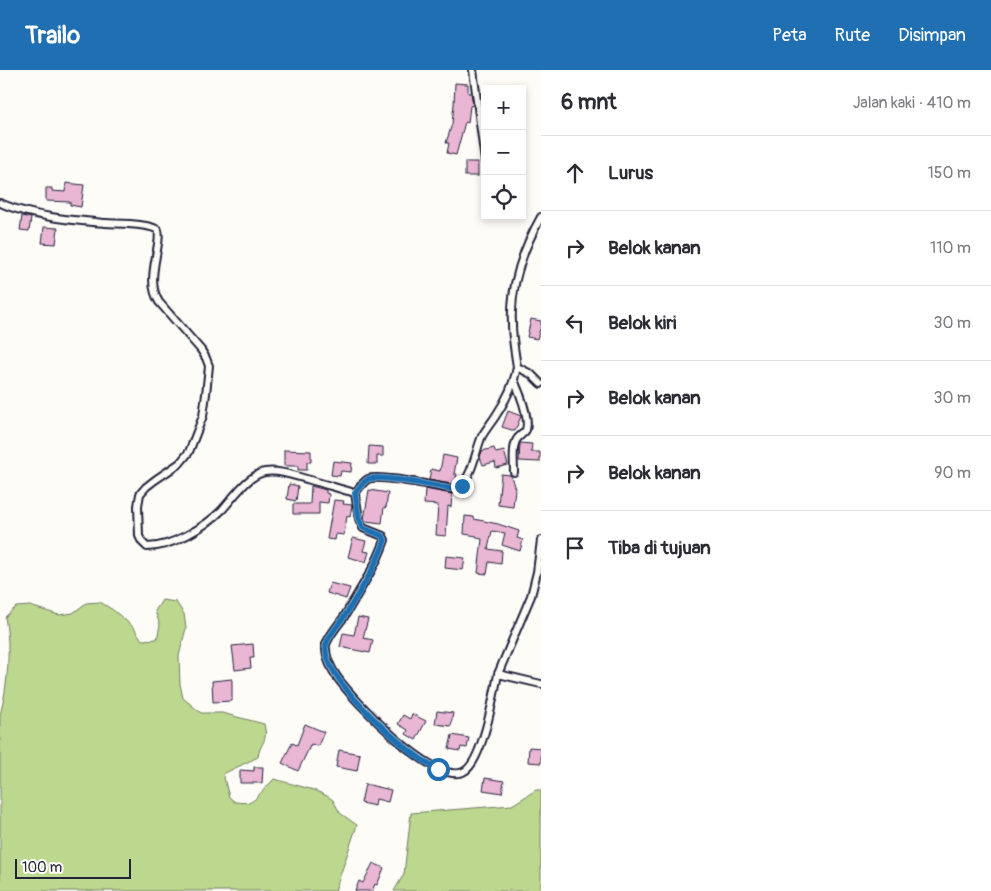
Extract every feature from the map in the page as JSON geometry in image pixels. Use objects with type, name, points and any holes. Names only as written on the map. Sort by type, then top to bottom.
[{"type":"street","points":[[473,70],[481,131]]},
{"type":"street","points":[[0,203],[42,216],[148,226],[158,230],[159,237],[153,275],[154,294],[158,302],[201,350],[209,366],[203,416],[189,452],[180,463],[155,480],[140,494],[138,506],[139,536],[148,547],[157,547],[203,525],[221,511],[254,476],[262,472],[283,472],[355,493]]},
{"type":"street","points":[[355,493],[367,480],[372,478],[391,479],[453,489],[462,486],[475,458],[481,439],[514,380],[517,367],[512,324],[514,291],[524,250],[541,217]]},
{"type":"street","points":[[517,367],[531,374],[541,384]]},
{"type":"street","points":[[514,380],[522,399],[527,426],[526,431],[516,441],[514,472]]},
{"type":"street","points":[[355,493],[359,519],[363,528],[383,536],[385,540],[374,565],[327,641],[328,660],[335,675],[353,698],[403,745],[421,759],[447,773],[462,773],[468,769],[476,758],[487,726],[498,674],[531,596],[541,540]]},
{"type":"street","points":[[498,674],[541,684]]},
{"type":"green space","points":[[162,600],[176,602],[184,614],[186,628],[179,656],[180,684],[183,698],[201,713],[222,713],[264,724],[265,738],[258,757],[223,774],[229,797],[235,802],[249,803],[274,779],[314,790],[327,796],[333,800],[340,813],[357,825],[335,891],[0,891],[0,715],[7,679],[8,654],[5,617],[16,607],[30,606],[59,615],[73,613],[86,603],[100,602],[113,610],[134,628],[142,640],[157,639],[160,625],[155,611]]},
{"type":"green space","points":[[536,790],[541,790],[541,891],[394,891],[404,874],[411,813],[512,805]]},
{"type":"building","points":[[455,83],[468,84],[468,93],[471,93],[473,105],[470,106],[468,123],[465,122],[456,155],[447,153],[449,143],[446,143],[452,124]]},
{"type":"building","points":[[465,162],[478,162],[478,176],[465,176]]},
{"type":"building","points":[[66,183],[84,185],[81,207],[70,205],[70,202],[46,201],[46,188],[52,188],[52,191],[65,192]]},
{"type":"building","points":[[22,216],[31,218],[29,231],[20,230]]},
{"type":"building","points":[[44,227],[58,228],[56,244],[42,243]]},
{"type":"building","points":[[531,319],[541,321],[541,329],[537,339],[527,337]]},
{"type":"building","points":[[508,411],[521,416],[515,431],[502,427]]},
{"type":"building","points":[[520,443],[532,444],[531,452],[540,452],[540,462],[519,461]]},
{"type":"building","points":[[369,446],[383,447],[383,456],[377,456],[377,464],[368,464]]},
{"type":"building","points":[[494,448],[496,453],[504,451],[508,465],[496,468],[495,462],[483,465],[480,457],[482,451]]},
{"type":"building","points":[[284,450],[311,451],[311,462],[307,462],[307,470],[298,470],[298,466],[284,466]]},
{"type":"building","points":[[443,455],[457,458],[454,474],[457,474],[455,483],[429,480],[431,469],[440,471]]},
{"type":"building","points":[[333,461],[352,463],[351,472],[341,471],[340,476],[331,475]]},
{"type":"building","points":[[501,474],[511,476],[515,489],[513,507],[498,505]]},
{"type":"building","points":[[289,484],[298,486],[296,501],[287,499]]},
{"type":"building","points":[[311,486],[326,490],[326,493],[329,494],[328,503],[319,502],[319,514],[293,514],[293,504],[310,504]]},
{"type":"building","points":[[425,489],[452,494],[451,507],[448,506],[446,536],[436,535],[438,505],[424,504]]},
{"type":"building","points":[[369,490],[388,493],[382,523],[365,521],[364,519]]},
{"type":"building","points":[[334,500],[344,501],[343,504],[352,505],[350,517],[347,516],[344,535],[336,534],[335,540],[327,539]]},
{"type":"building","points":[[465,516],[519,531],[517,538],[523,540],[520,551],[502,545],[505,533],[492,531],[488,549],[502,551],[501,564],[489,562],[487,574],[478,573],[482,539],[477,538],[477,536],[464,534]]},
{"type":"building","points":[[353,538],[366,541],[363,551],[369,552],[366,562],[348,557]]},
{"type":"building","points":[[446,556],[465,558],[463,570],[445,568]]},
{"type":"building","points":[[330,583],[350,588],[346,599],[327,593]]},
{"type":"building","points":[[358,617],[368,619],[363,638],[373,640],[370,653],[340,647],[343,633],[354,635]]},
{"type":"building","points":[[253,644],[254,658],[250,658],[251,668],[235,670],[232,646]]},
{"type":"building","points":[[232,679],[232,701],[213,702],[212,681]]},
{"type":"building","points":[[437,711],[453,713],[451,726],[435,724]]},
{"type":"building","points":[[412,714],[426,721],[416,740],[406,734],[408,730],[398,724],[403,715],[410,719]]},
{"type":"building","points":[[305,724],[324,732],[318,746],[311,744],[298,771],[282,763],[292,743],[297,745]]},
{"type":"building","points":[[452,735],[469,738],[467,748],[461,747],[460,751],[449,749]]},
{"type":"building","points":[[529,747],[541,748],[541,763],[528,762]]},
{"type":"building","points":[[339,750],[360,754],[357,771],[336,767]]},
{"type":"building","points":[[254,767],[263,767],[262,783],[240,783],[240,770],[254,771]]},
{"type":"building","points":[[485,778],[504,781],[502,793],[483,790]]},
{"type":"building","points":[[365,784],[391,790],[388,802],[376,799],[375,806],[361,803]]},
{"type":"building","points":[[373,863],[384,868],[377,885],[375,884],[372,891],[355,891],[359,881],[363,883]]},
{"type":"route","points":[[438,769],[403,745],[353,698],[335,675],[328,660],[326,647],[327,641],[371,572],[385,540],[378,533],[363,528],[359,519],[355,493],[361,485],[372,478],[380,478],[453,489],[462,486]]}]
